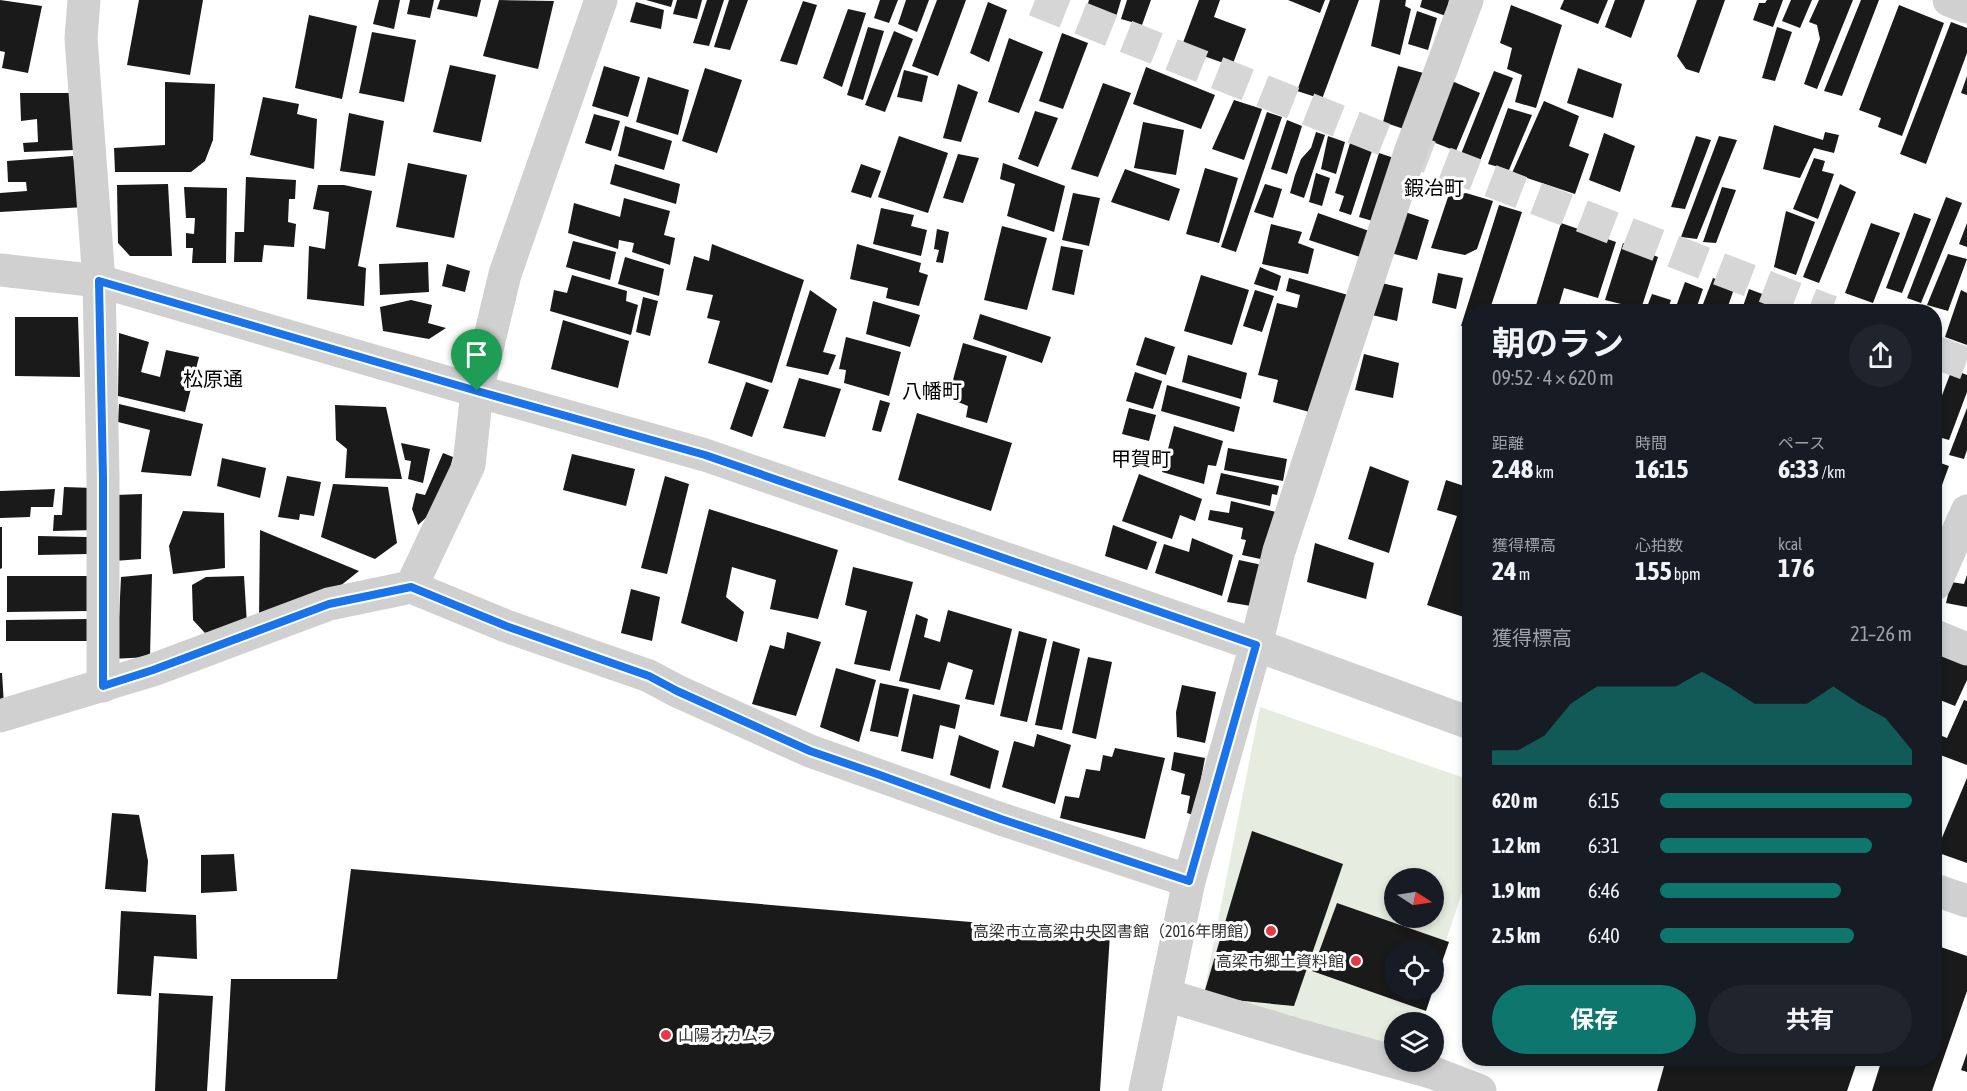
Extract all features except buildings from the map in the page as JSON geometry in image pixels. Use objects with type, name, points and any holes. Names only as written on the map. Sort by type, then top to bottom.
[{"type":"street","points":[[84,0],[81,38],[99,281],[103,478],[103,686]]},
{"type":"street","points":[[1145,1091],[1189,881],[1256,645],[1279,550],[1411,150],[1467,0]]},
{"type":"street","points":[[1950,0],[1967,7]]},
{"type":"street","points":[[411,587],[470,465],[477,391],[505,274],[596,1]]},
{"type":"street","points":[[0,270],[99,281],[705,455],[1256,645],[1462,720]]},
{"type":"street","points":[[1942,568],[1967,511]]},
{"type":"street","points":[[0,716],[153,670],[329,604],[411,587],[506,626],[649,676],[810,751],[991,816],[1189,881]]},
{"type":"street","points":[[1942,639],[1967,649]]},
{"type":"street","points":[[1942,892],[1967,901]]},
{"type":"street","points":[[1166,995],[1431,1072],[1480,1091]]},
{"type":"shaded area","points":[[1260,707],[1462,777],[1462,893],[1444,946],[1444,940],[1384,940],[1384,1000],[1426,1000],[1422,1012],[1384,1012],[1384,1046],[1203,997]]},
{"type":"tunnel","points":[[1035,0],[1411,150],[1810,304]]},
{"type":"tunnel","points":[[1942,355],[1967,364]]},
{"type":"place","name":"高梁市立高梁中央図書館（2016年閉館）","points":[[1271,931]]},
{"type":"place","name":"高梁市郷土資料館","points":[[1356,961]]},
{"type":"place","name":"山陽オカムラ","points":[[666,1035]]},
{"type":"district","name":"鍜冶町","points":[[1434,187]]},
{"type":"district","name":"松原通","points":[[213,378]]},
{"type":"district","name":"八幡町","points":[[932,390]]},
{"type":"district","name":"甲賀町","points":[[1141,458]]},
{"type":"route","points":[[99,281],[477,391],[705,455],[1256,645],[1189,881],[1001,819],[810,751],[649,676],[506,626],[411,587],[329,604],[153,670],[103,686],[103,478],[99,281]]}]
